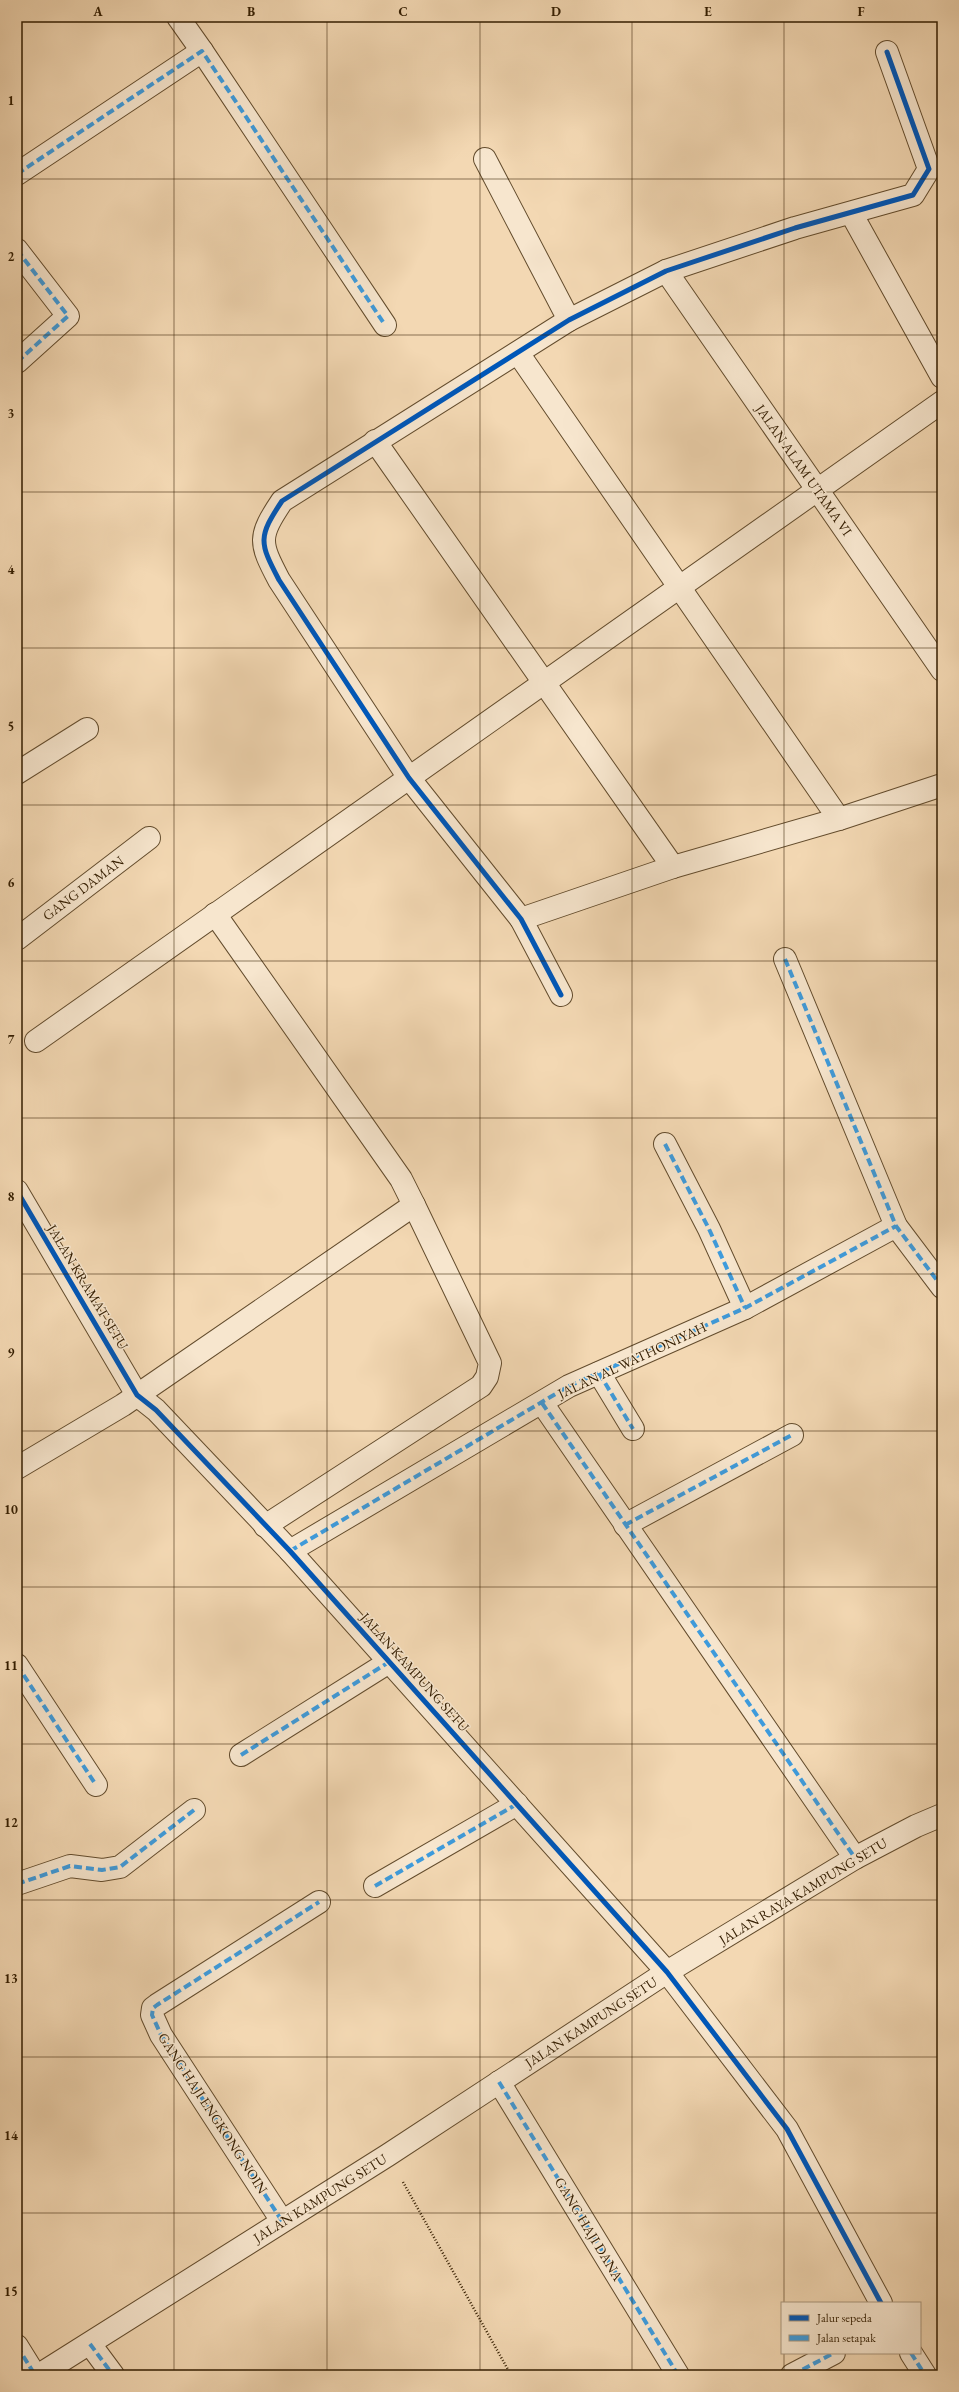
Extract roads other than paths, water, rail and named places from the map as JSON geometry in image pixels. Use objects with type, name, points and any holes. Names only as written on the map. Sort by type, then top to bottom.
[{"type":"street","points":[[178,17],[386,325]]},
{"type":"street","points":[[17,174],[202,51]]},
{"type":"street","points":[[561,995],[521,918],[409,778],[279,580],[269,560],[262,537],[270,520],[282,502],[569,320],[666,271],[774,234],[913,195],[930,170],[887,52]]},
{"type":"street","points":[[485,160],[569,320]]},
{"type":"street","points":[[851,213],[942,377]]},
{"type":"street","points":[[17,250],[68,316],[17,362]]},
{"type":"street","name":"JALAN ALAM UTAMA VI","points":[[666,271],[942,670]]},
{"type":"street","points":[[518,353],[839,819]]},
{"type":"street","points":[[36,1041],[942,402]]},
{"type":"street","points":[[376,441],[673,867]]},
{"type":"street","points":[[17,773],[87,729]]},
{"type":"street","points":[[521,918],[673,867],[839,819],[942,785]]},
{"type":"street","name":"GANG DAMAN","points":[[17,939],[148,838]]},
{"type":"street","points":[[215,914],[401,1179],[490,1363],[487,1377],[481,1386],[265,1526]]},
{"type":"street","points":[[785,959],[896,1226],[942,1287]]},
{"type":"street","points":[[666,1144],[709,1228],[745,1308]]},
{"type":"street","name":"JALAN KRAMAT SETU","points":[[17,1191],[137,1395]]},
{"type":"street","points":[[17,1468],[137,1395],[414,1205]]},
{"type":"street","name":"JALAN AL WATHONIYAH","points":[[290,1551],[569,1386],[745,1308],[896,1226]]},
{"type":"street","points":[[599,1373],[633,1429]]},
{"type":"street","name":"JALAN KAMPUNG SETU","points":[[39,2375],[388,2155],[667,1972],[290,1551],[156,1410],[137,1395]]},
{"type":"street","points":[[542,1403],[855,1858]]},
{"type":"street","points":[[625,1525],[792,1435]]},
{"type":"street","points":[[241,1755],[389,1662]]},
{"type":"street","points":[[17,1665],[96,1785]]},
{"type":"street","points":[[374,1886],[517,1804]]},
{"type":"street","points":[[17,1884],[70,1866],[102,1870],[120,1867],[194,1810]]},
{"type":"street","name":"JALAN RAYA KAMPUNG SETU","points":[[667,1972],[855,1858],[916,1826],[942,1815]]},
{"type":"street","name":"GANG HAJI ENGKONG NOIN","points":[[282,2221],[161,2035],[152,2014],[153,2008],[157,2004],[319,1902]]},
{"type":"street","points":[[667,1972],[787,2129],[880,2302]]},
{"type":"street","name":"GANG HAJI DANA","points":[[499,2082],[678,2375]]},
{"type":"street","points":[[90,2344],[113,2375]]},
{"type":"street","points":[[17,2346],[35,2375]]},
{"type":"street","points":[[792,2375],[832,2354]]},
{"type":"street","points":[[912,2354],[925,2375]]}]
